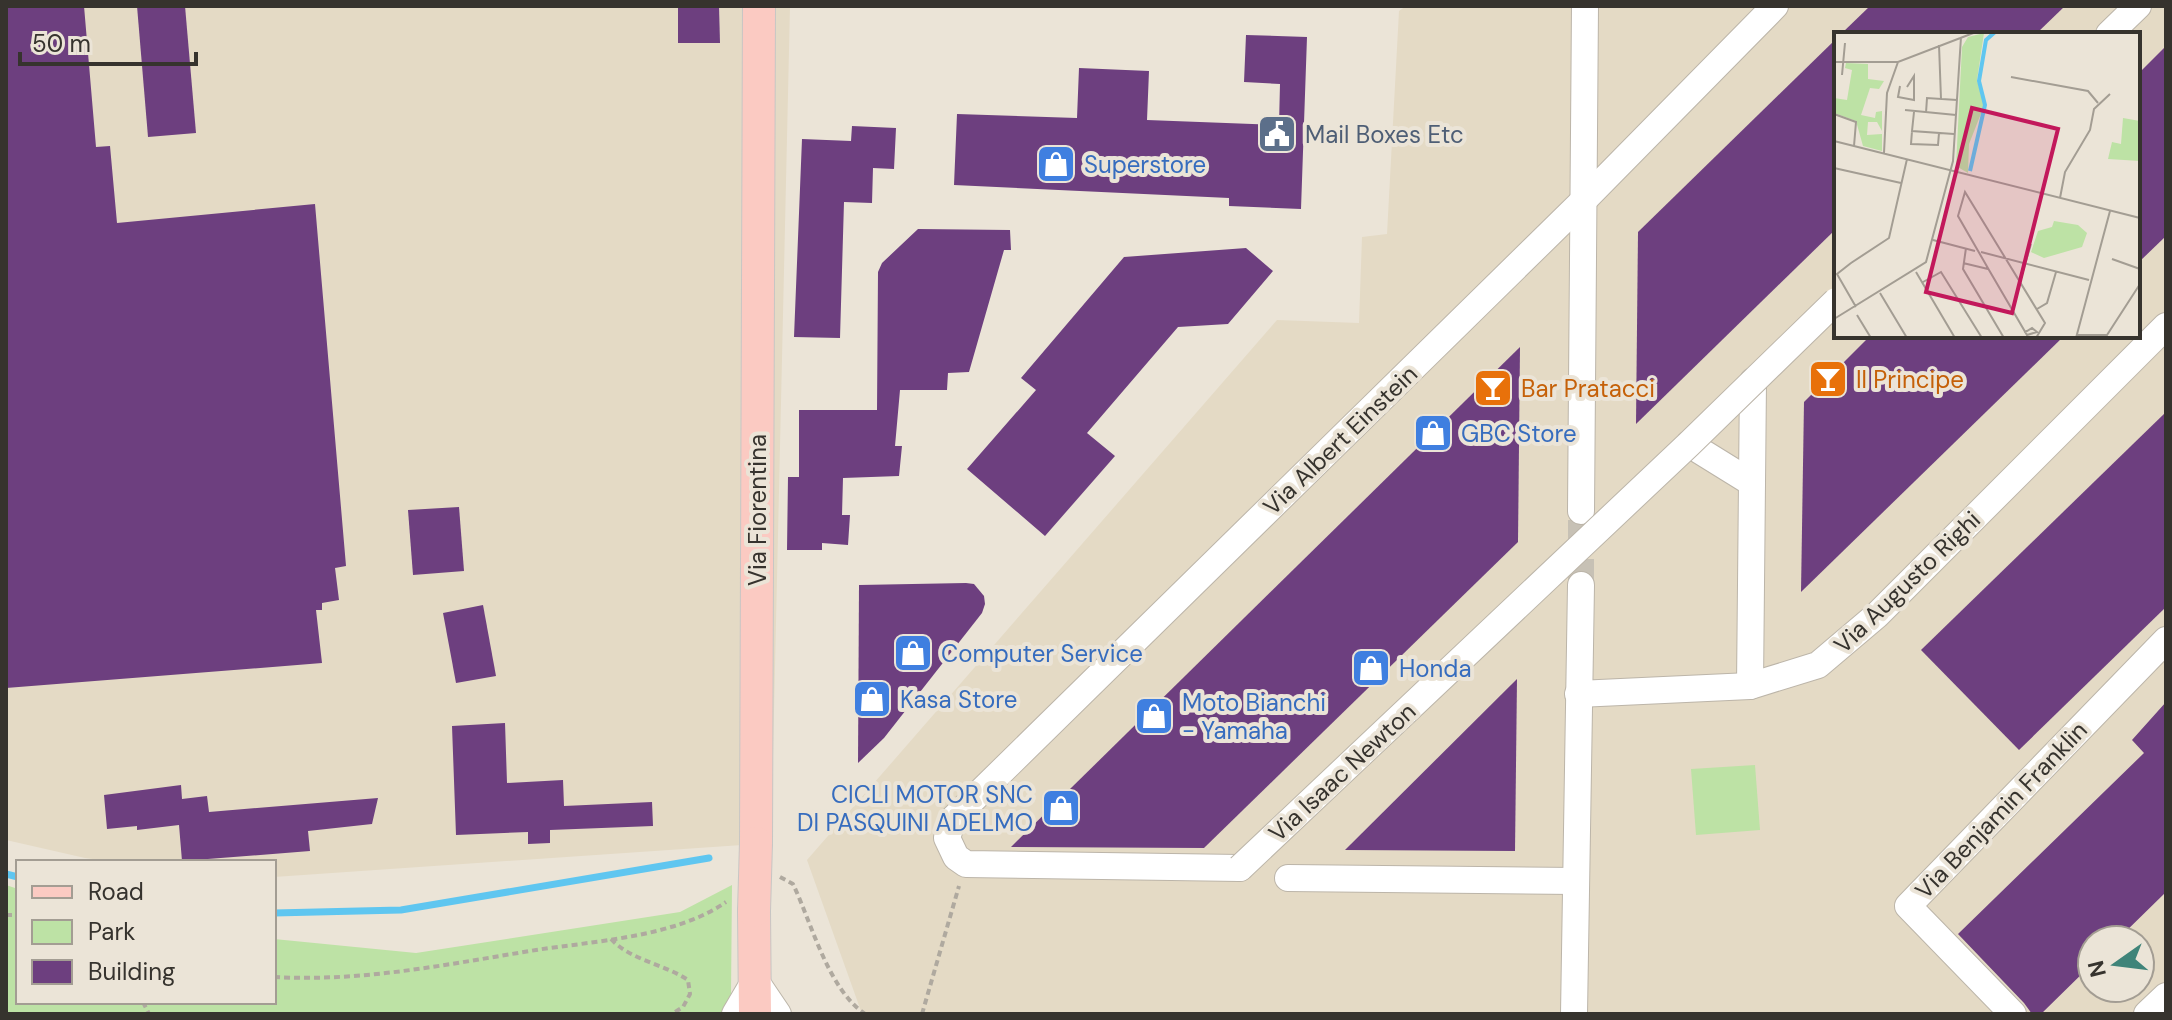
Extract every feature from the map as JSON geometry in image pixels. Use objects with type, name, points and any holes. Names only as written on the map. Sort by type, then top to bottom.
[{"type":"main road","name":"Via Fiorentina","points":[[755,1014],[755,980],[743,905],[756,843],[759,6]]},
{"type":"street","points":[[1581,511],[1585,6]]},
{"type":"street","name":"Via Albert Einstein","points":[[975,865],[956,857],[947,838],[953,819],[1582,202],[1775,6]]},
{"type":"street","points":[[2111,32],[2138,6]]},
{"type":"street","name":"Via Isaac Newton","points":[[975,865],[1240,868],[1834,303]]},
{"type":"street","name":"Via Augusto Righi","points":[[1578,694],[1750,686],[1818,665],[1877,615],[2166,326]]},
{"type":"street","points":[[1750,686],[1753,381]]},
{"type":"street","points":[[1689,444],[1752,483]]},
{"type":"street","points":[[1574,1014],[1581,585]]},
{"type":"street","name":"Via Benjamin Franklin","points":[[2013,1014],[1908,906],[2166,640]]},
{"type":"street","name":"Via Isaac Newton","points":[[1288,878],[1576,881]]},
{"type":"street","points":[[735,1014],[755,980],[778,1014]]},
{"type":"street","points":[[2147,1014],[2166,996]]},
{"type":"path","points":[[922,1014],[975,865]]},
{"type":"path","points":[[779,876],[793,884],[833,974],[845,995],[865,1014]]},
{"type":"path","points":[[276,977],[319,980],[366,977],[611,939],[743,905]]},
{"type":"path","points":[[611,939],[619,948],[688,980],[690,994],[683,1007],[672,1014]]},
{"type":"shaded area","points":[[6,6],[790,6],[771,843],[276,877],[276,860],[100,860],[6,840]]},
{"type":"shaded area","points":[[1406,6],[2166,6],[2166,1014],[862,1014],[807,860],[1277,320],[1359,323],[1362,237],[1387,234],[1399,11]]},
{"type":"green space","points":[[1755,765],[1760,830],[1696,835],[1691,769]]},
{"type":"green space","points":[[6,885],[16,888],[16,1004],[276,1004],[276,939],[416,953],[680,912],[732,885],[731,994],[721,1014],[6,1014]]},
{"type":"building","points":[[6,6],[84,6],[96,147],[110,146],[117,223],[315,204],[346,566],[335,568],[339,600],[322,603],[322,610],[316,610],[322,663],[6,688]]},
{"type":"building","points":[[137,6],[185,6],[196,133],[148,137]]},
{"type":"building","points":[[678,6],[719,6],[720,43],[678,43]]},
{"type":"building","points":[[1870,6],[2065,6],[2038,32],[1843,32]]},
{"type":"building","points":[[1246,35],[1307,37],[1301,209],[1229,206],[1229,198],[954,185],[957,114],[1077,118],[1079,68],[1149,71],[1147,120],[1279,125],[1280,84],[1244,82]]},
{"type":"building","points":[[1834,41],[1834,231],[1636,424],[1638,232]]},
{"type":"building","points":[[2166,46],[2166,236],[2140,261],[2140,72]]},
{"type":"building","points":[[852,126],[896,128],[894,169],[873,168],[872,203],[844,202],[840,338],[794,337],[802,139],[851,141]]},
{"type":"building","points":[[918,229],[1010,230],[1011,250],[1004,250],[969,372],[948,373],[947,390],[900,390],[895,446],[902,446],[899,476],[843,478],[842,515],[850,515],[848,545],[822,543],[822,550],[787,550],[788,477],[799,477],[799,410],[877,410],[878,272],[882,263]]},
{"type":"building","points":[[1246,248],[1273,271],[1228,324],[1178,327],[1087,433],[1115,456],[1045,536],[967,469],[1036,390],[1021,378],[1124,257]]},
{"type":"building","points":[[1868,338],[2062,338],[1801,592],[1804,402]]},
{"type":"building","points":[[1520,347],[1518,542],[1204,848],[1011,847]]},
{"type":"building","points":[[2166,412],[2166,607],[2019,750],[1921,650]]},
{"type":"building","points":[[459,507],[464,571],[413,575],[408,510]]},
{"type":"building","points":[[974,584],[984,596],[982,613],[884,738],[858,763],[859,585]]},
{"type":"building","points":[[483,605],[496,676],[456,683],[443,613]]},
{"type":"building","points":[[1517,679],[1515,851],[1345,850]]},
{"type":"building","points":[[2166,702],[2166,892],[2133,924],[2076,924],[2076,980],[2041,1014],[2032,1014],[1958,934],[2144,753],[2132,740]]},
{"type":"building","points":[[505,723],[507,783],[563,780],[564,806],[652,802],[653,826],[550,830],[550,843],[528,844],[528,832],[456,835],[452,726]]},
{"type":"building","points":[[181,785],[182,799],[207,796],[209,812],[378,798],[372,824],[308,831],[310,851],[182,860],[179,825],[137,830],[137,826],[107,829],[104,795]]},
{"type":"waterway","points":[[276,913],[401,910],[709,858]]},
{"type":"waterway","points":[[6,874],[16,876]]},
{"type":"tunnel","points":[[1581,511],[1581,585]]},
{"type":"place","name":"Mail Boxes Etc","points":[[1277,134]]},
{"type":"place","name":"Superstore","points":[[1056,164]]},
{"type":"place","name":"Il Principe","points":[[1828,379]]},
{"type":"place","name":"Bar Pratacci","points":[[1493,388]]},
{"type":"place","name":"GBC Store","points":[[1433,433]]},
{"type":"place","name":"Computer Service","points":[[913,653]]},
{"type":"place","name":"Honda","points":[[1371,668]]},
{"type":"place","name":"Kasa Store","points":[[872,699]]},
{"type":"place","name":"Moto Bianchi - Yamaha","points":[[1154,716]]},
{"type":"place","name":"CICLI MOTOR SNC DI PASQUINI ADELMO","points":[[1061,808]]}]
